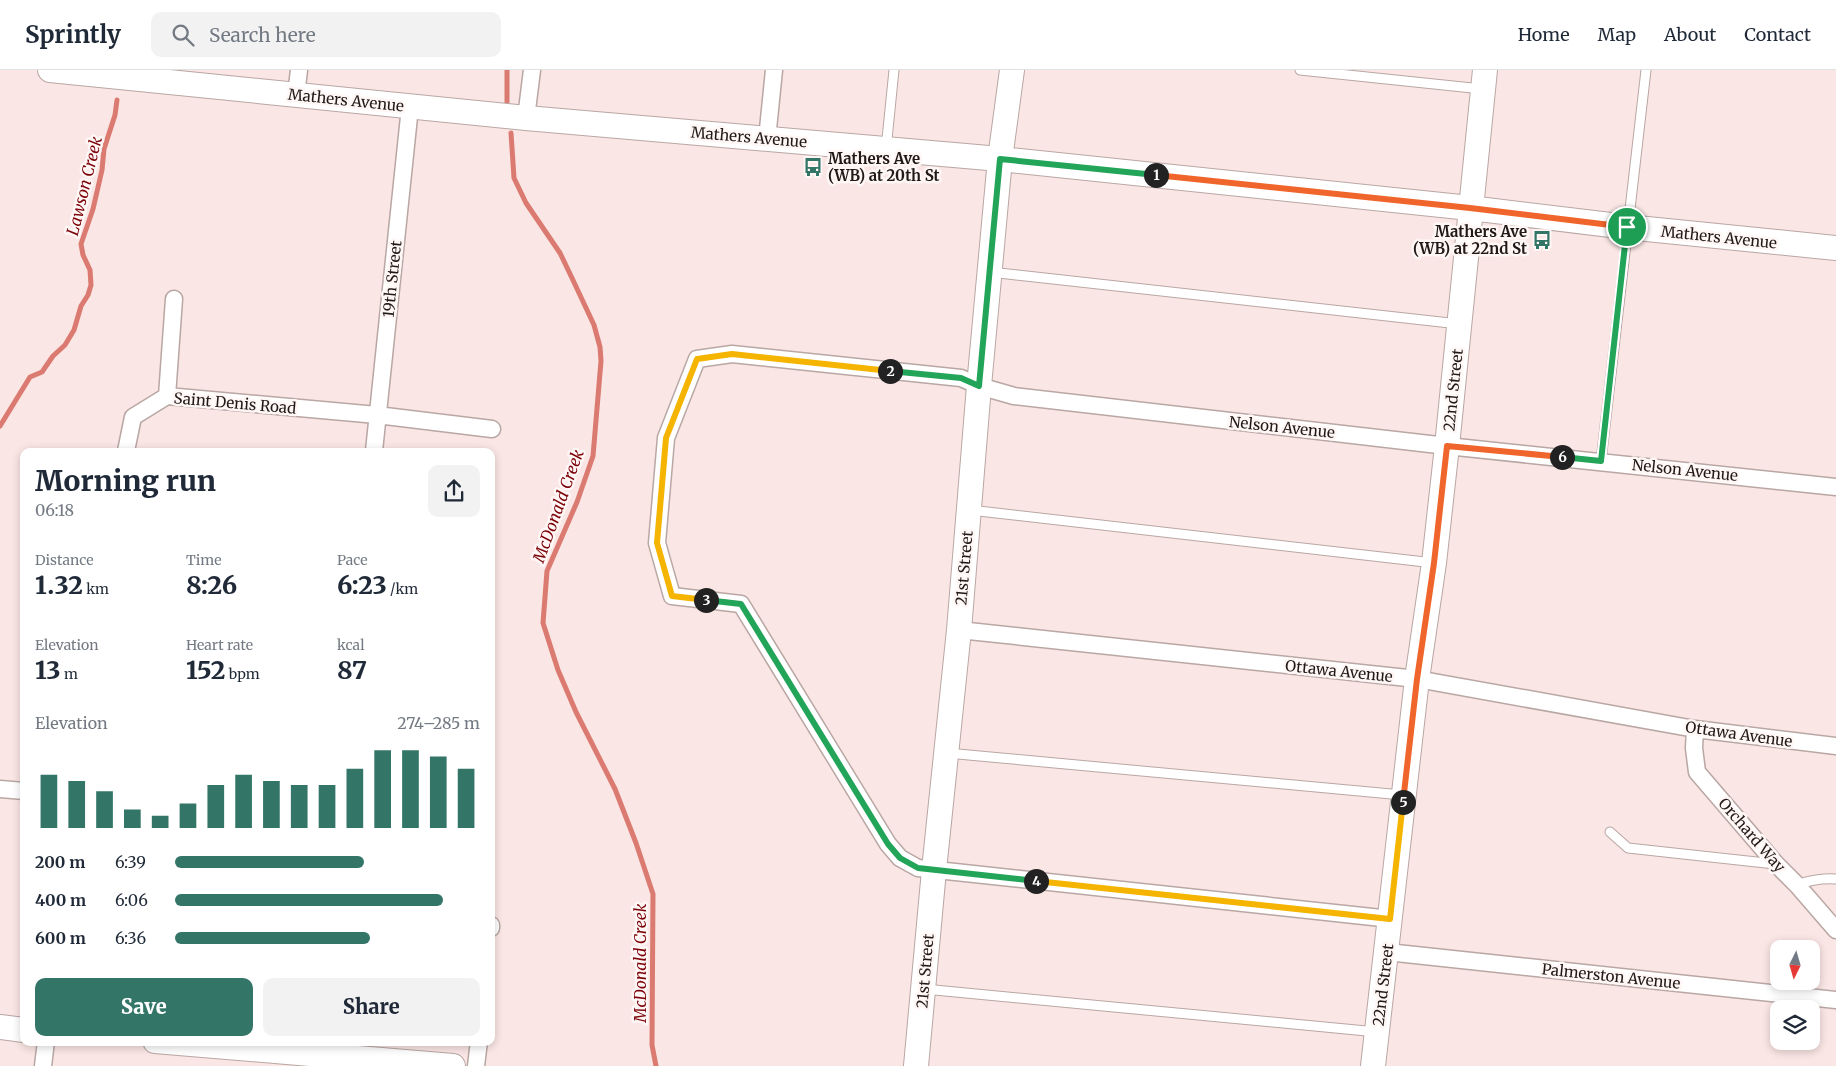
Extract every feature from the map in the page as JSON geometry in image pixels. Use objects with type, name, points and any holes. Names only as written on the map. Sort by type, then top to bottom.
[{"type":"street","name":"Mathers Avenue","points":[[50,70],[526,118],[1000,159],[1836,248]]},
{"type":"street","points":[[296,95],[299,70]]},
{"type":"street","points":[[526,118],[532,70]]},
{"type":"street","points":[[767,139],[774,70]]},
{"type":"street","name":"21st Street","points":[[916,1066],[959,630],[1000,159],[1012,70]]},
{"type":"street","name":"22nd Street","points":[[1374,1066],[1417,679],[1434,563],[1484,80]]},
{"type":"street","name":"19th Street","points":[[374,448],[410,107]]},
{"type":"street","points":[[167,396],[174,299]]},
{"type":"street","name":"Nelson Avenue","points":[[934,870],[918,868],[900,858],[888,844],[741,604],[672,596],[657,543],[666,438],[697,359],[732,354],[961,378],[979,386],[1014,396],[1447,446],[1836,487]]},
{"type":"street","name":"Saint Denis Road","points":[[127,448],[134,417],[167,396],[377,415]]},
{"type":"street","points":[[377,415],[492,429]]},
{"type":"street","name":"Ottawa Avenue","points":[[959,630],[1417,679],[1695,729],[1836,746]]},
{"type":"street","name":"Orchard Way","points":[[1695,729],[1694,748],[1697,772],[1836,930]]},
{"type":"street","points":[[0,789],[20,791]]},
{"type":"street","points":[[934,870],[1390,919]]},
{"type":"street","name":"Palmerston Avenue","points":[[1387,952],[1836,1000]]},
{"type":"street","points":[[0,1027],[20,1030]]},
{"type":"street","points":[[43,1066],[45,1046]]},
{"type":"street","points":[[194,1046],[315,1061],[453,1066]]},
{"type":"street","points":[[476,1066],[478,1046]]},
{"type":"lane","points":[[886,150],[894,70]]},
{"type":"lane","points":[[1300,70],[1484,80]]},
{"type":"lane","points":[[1601,461],[1646,70]]},
{"type":"lane","points":[[990,272],[1460,324]]},
{"type":"lane","points":[[970,510],[1434,563]]},
{"type":"lane","points":[[947,753],[1404,795]]},
{"type":"lane","points":[[1610,832],[1628,848],[1776,864]]},
{"type":"lane","points":[[1797,885],[1810,880],[1824,878],[1836,880]]},
{"type":"lane","points":[[924,989],[1377,1032]]},
{"type":"waterway","name":"McDonald Creek","points":[[507,70],[507,102]]},
{"type":"waterway","name":"Lawson Creek","points":[[0,426],[30,377],[42,372],[53,356],[65,345],[74,330],[81,306],[88,295],[91,285],[90,270],[83,255],[81,244],[93,209],[102,170],[104,149],[115,115],[117,100]]},
{"type":"waterway","name":"McDonald Creek","points":[[511,133],[514,178],[526,203],[560,253],[594,325],[600,347],[601,361],[593,456],[577,502],[547,571],[543,623],[558,670],[576,712],[615,789],[653,894],[652,1045],[656,1066]]},
{"type":"place","name":"Mathers Ave (WB) at 20th St","points":[[813,167]]},
{"type":"place","name":"Mathers Ave (WB) at 22nd St","points":[[1542,240]]},
{"type":"route","points":[[1000,159],[1470,208],[1627,227],[1601,461],[1447,446],[1434,563],[1417,679],[1390,919],[918,868],[900,858],[888,844],[741,604],[672,596],[657,543],[666,438],[697,359],[732,354],[961,378],[979,386],[1000,159]]}]
